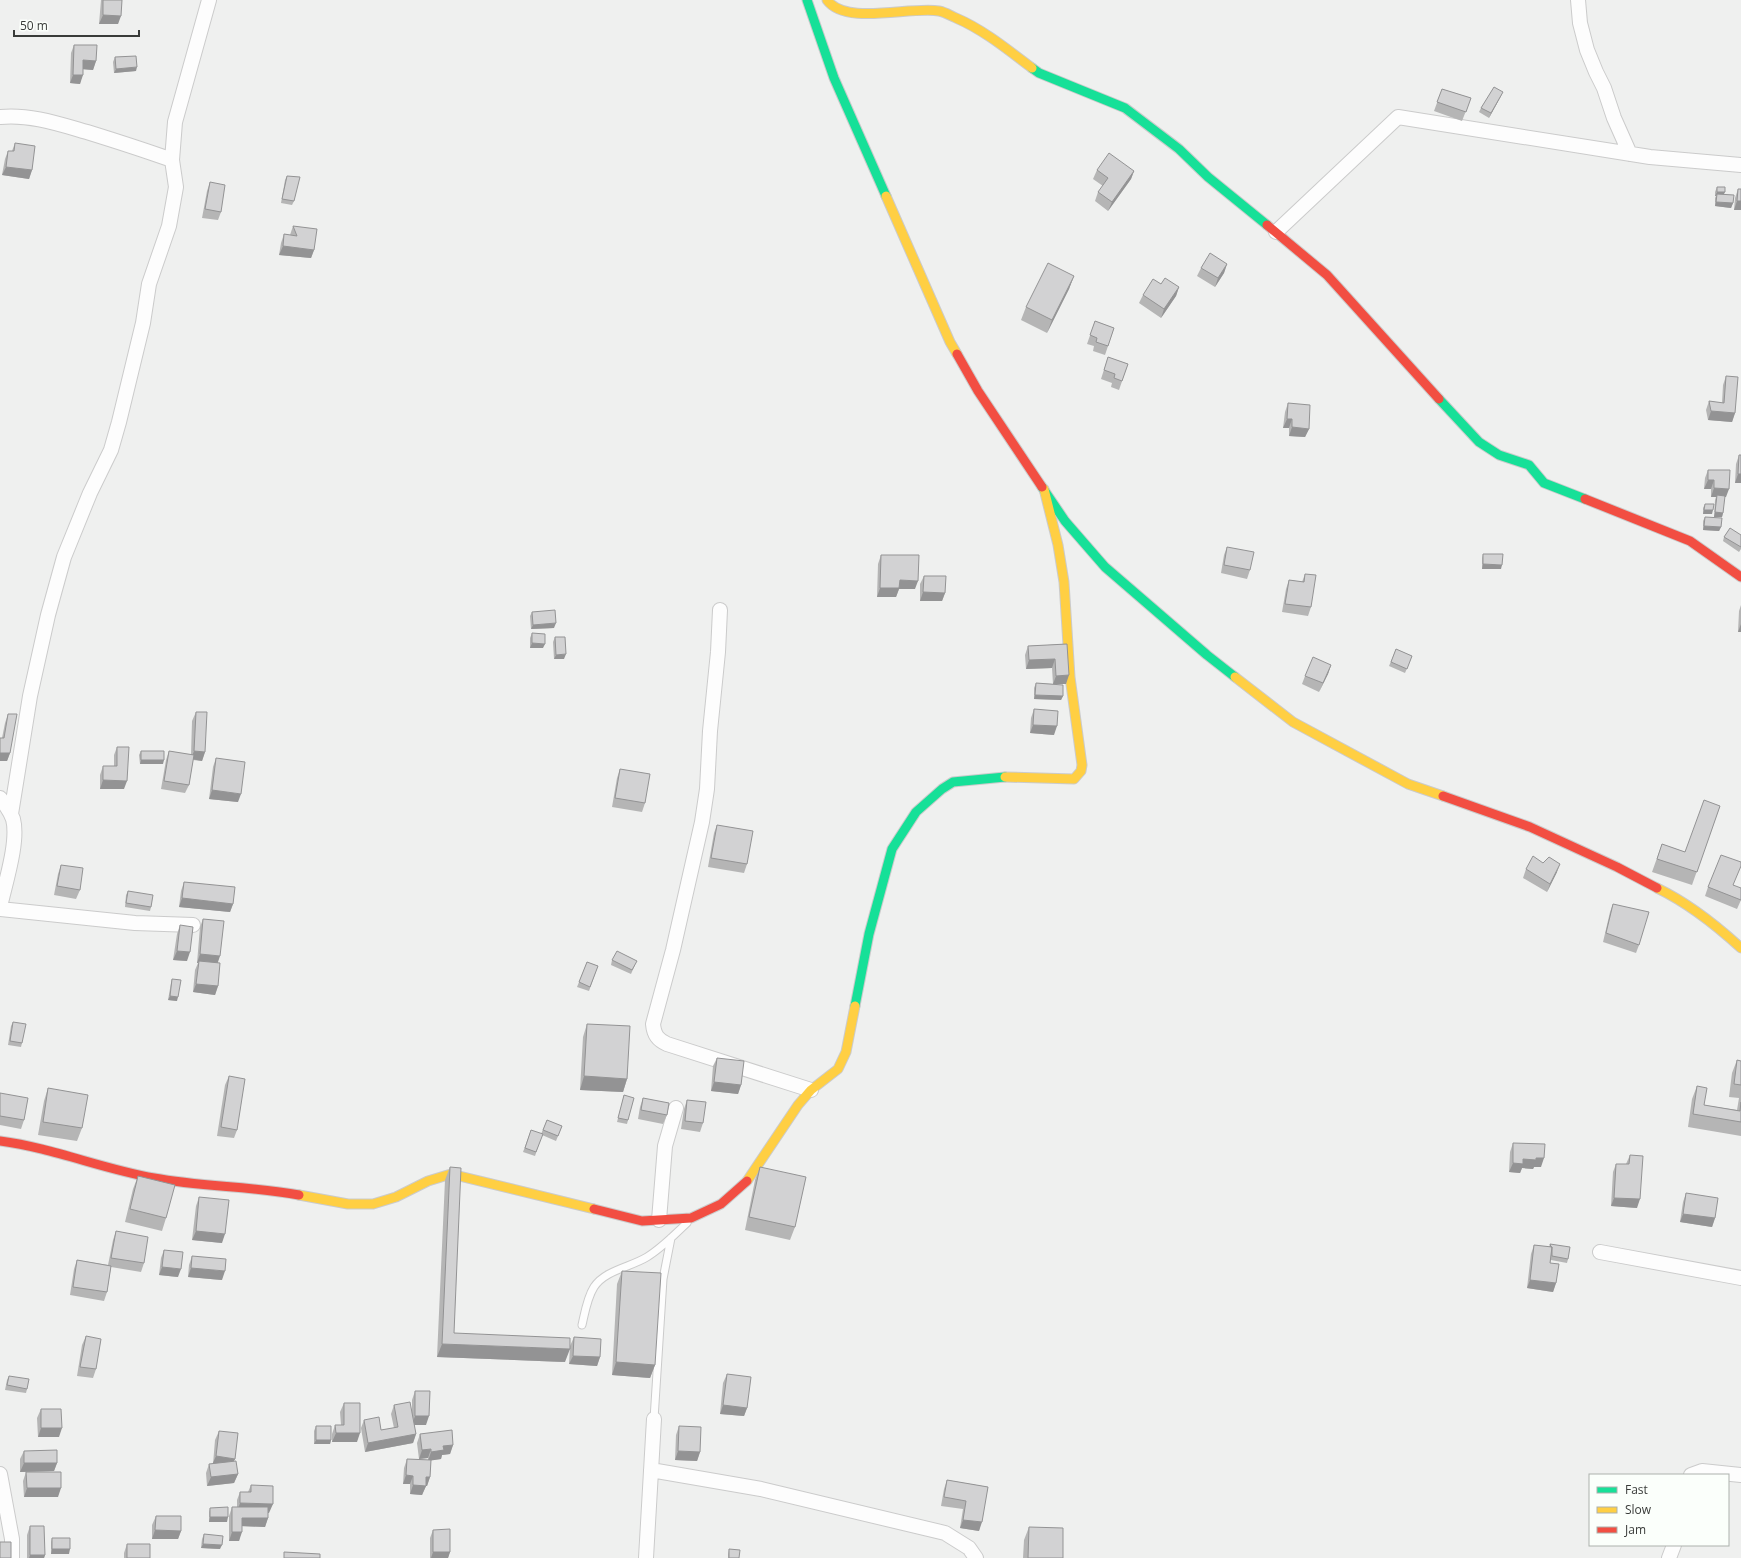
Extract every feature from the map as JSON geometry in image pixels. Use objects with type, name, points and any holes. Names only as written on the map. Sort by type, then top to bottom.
[{"type":"street","points":[[193,925],[134,923],[0,908],[10,860],[14,831],[11,814],[30,696],[48,615],[64,557],[113,443],[143,323],[149,284],[169,226],[176,187],[172,160],[175,122],[209,0]]},
{"type":"street","points":[[807,0],[834,78],[950,342],[978,391],[1065,521],[1105,567],[1207,655],[1293,722],[1408,784],[1530,827],[1617,867],[1668,894],[1721,930],[1741,948]]},
{"type":"street","points":[[827,0],[830,4],[840,9],[860,14],[921,10],[940,11],[976,26],[1039,73],[1125,108],[1179,149],[1208,177],[1299,250],[1327,275],[1487,449],[1528,465],[1541,480],[1550,486],[1690,541],[1741,577]]},
{"type":"street","points":[[1578,0],[1580,23],[1587,50],[1630,154]]},
{"type":"street","points":[[0,117],[22,116],[61,124],[127,144],[172,160]]},
{"type":"street","points":[[1276,232],[1398,117],[1650,157],[1741,165]]},
{"type":"street","points":[[0,1141],[31,1146],[136,1175],[160,1180],[194,1185],[287,1192],[348,1204],[370,1206],[382,1204],[432,1179],[451,1174],[642,1221],[691,1218],[721,1204],[746,1183],[798,1105],[811,1090],[838,1069],[846,1052],[869,934],[892,849],[916,812],[942,789],[953,782],[1004,777],[1074,779],[1081,771],[1082,765],[1070,677],[1064,582],[1058,545],[1044,489]]},
{"type":"street","points":[[720,610],[718,652],[710,731],[707,789],[702,822],[673,950],[653,1024],[653,1029],[656,1038],[667,1044],[811,1090]]},
{"type":"street","points":[[0,798],[11,814]]},
{"type":"street","points":[[660,1220],[665,1146],[676,1108]]},
{"type":"street","points":[[1600,1252],[1741,1278]]},
{"type":"street","points":[[646,1558],[654,1419]]},
{"type":"street","points":[[651,1470],[761,1490],[945,1533],[969,1548],[976,1558]]},
{"type":"street","points":[[1695,1474],[1702,1472],[1728,1474]]},
{"type":"street","points":[[0,1474],[12,1539],[12,1558]]},
{"type":"street","points":[[1729,1474],[1741,1475]]},
{"type":"street","points":[[1669,1558],[1674,1546]]},
{"type":"lane","points":[[582,1325],[588,1300],[594,1286],[616,1270],[634,1264],[648,1257],[671,1238],[691,1218]]},
{"type":"lane","points":[[654,1419],[663,1279],[671,1238]]},
{"type":"building","points":[[103,0],[122,0],[121,16],[103,15]]},
{"type":"building","points":[[74,45],[97,45],[96,61],[83,60],[83,75],[73,75]]},
{"type":"building","points":[[136,56],[137,67],[116,69],[115,57]]},
{"type":"building","points":[[1494,87],[1503,92],[1491,113],[1481,108]]},
{"type":"building","points":[[1442,89],[1471,98],[1466,112],[1437,102]]},
{"type":"building","points":[[15,143],[35,146],[32,170],[6,167],[8,151],[14,151]]},
{"type":"building","points":[[1109,153],[1134,171],[1112,202],[1098,192],[1108,178],[1097,170]]},
{"type":"building","points":[[287,176],[300,177],[294,201],[282,199]]},
{"type":"building","points":[[210,182],[225,185],[221,212],[205,209]]},
{"type":"building","points":[[1717,187],[1725,187],[1725,192],[1717,192]]},
{"type":"building","points":[[1738,189],[1741,189],[1741,201],[1737,201]]},
{"type":"building","points":[[1717,194],[1734,195],[1733,203],[1716,202]]},
{"type":"building","points":[[293,226],[317,229],[314,250],[283,246],[284,234],[297,236]]},
{"type":"building","points":[[1210,253],[1227,264],[1218,278],[1201,268]]},
{"type":"building","points":[[1048,263],[1074,276],[1052,320],[1026,307]]},
{"type":"building","points":[[1165,278],[1179,287],[1164,309],[1143,295],[1153,279],[1161,284]]},
{"type":"building","points":[[1095,321],[1114,328],[1108,346],[1096,342],[1097,338],[1090,335]]},
{"type":"building","points":[[1108,357],[1128,364],[1122,381],[1114,378],[1115,374],[1104,370]]},
{"type":"building","points":[[1726,376],[1738,377],[1735,413],[1711,411],[1709,401],[1724,403]]},
{"type":"building","points":[[1288,403],[1310,405],[1309,429],[1292,427],[1292,419],[1287,419]]},
{"type":"building","points":[[1739,455],[1741,455],[1741,474],[1738,474]]},
{"type":"building","points":[[1708,470],[1730,470],[1729,489],[1714,488],[1714,480],[1708,480]]},
{"type":"building","points":[[1717,495],[1725,496],[1723,513],[1715,512]]},
{"type":"building","points":[[1705,504],[1714,504],[1713,510],[1704,510]]},
{"type":"building","points":[[1705,517],[1722,518],[1721,527],[1704,526]]},
{"type":"building","points":[[1730,528],[1741,535],[1741,547],[1724,537]]},
{"type":"building","points":[[1227,547],[1254,552],[1250,570],[1224,565]]},
{"type":"building","points":[[1483,554],[1503,554],[1502,565],[1483,564]]},
{"type":"building","points":[[881,555],[919,555],[918,581],[900,580],[899,588],[880,588]]},
{"type":"building","points":[[1305,574],[1316,575],[1311,607],[1285,604],[1289,580],[1304,582]]},
{"type":"building","points":[[924,576],[946,576],[945,593],[923,592]]},
{"type":"building","points":[[555,610],[556,623],[533,625],[532,612]]},
{"type":"building","points":[[532,633],[545,634],[545,644],[532,643]]},
{"type":"building","points":[[555,637],[565,637],[566,654],[556,655]]},
{"type":"building","points":[[1067,644],[1069,675],[1056,676],[1055,659],[1029,660],[1028,646]]},
{"type":"building","points":[[1396,649],[1412,656],[1407,669],[1391,662]]},
{"type":"building","points":[[1313,657],[1331,665],[1323,683],[1305,676]]},
{"type":"building","points":[[1036,683],[1063,685],[1063,696],[1035,695]]},
{"type":"building","points":[[1034,709],[1058,711],[1057,726],[1033,725]]},
{"type":"building","points":[[196,712],[207,712],[205,752],[194,751]]},
{"type":"building","points":[[8,714],[17,714],[10,753],[0,753],[0,738],[4,738]]},
{"type":"building","points":[[117,747],[129,747],[127,781],[103,780],[103,766],[117,766]]},
{"type":"building","points":[[141,751],[164,751],[164,760],[141,760]]},
{"type":"building","points":[[169,751],[194,755],[189,785],[164,781]]},
{"type":"building","points":[[216,758],[245,762],[241,794],[212,790]]},
{"type":"building","points":[[620,769],[650,774],[645,803],[615,798]]},
{"type":"building","points":[[1704,800],[1720,806],[1697,872],[1657,859],[1662,844],[1685,852]]},
{"type":"building","points":[[717,825],[753,831],[747,864],[711,858]]},
{"type":"building","points":[[1721,855],[1741,862],[1741,866],[1733,885],[1741,888],[1741,900],[1708,887]]},
{"type":"building","points":[[1533,856],[1543,863],[1549,857],[1560,864],[1550,884],[1526,869]]},
{"type":"building","points":[[61,865],[83,868],[80,890],[57,886]]},
{"type":"building","points":[[184,882],[235,887],[233,904],[182,898]]},
{"type":"building","points":[[128,891],[153,895],[151,907],[126,903]]},
{"type":"building","points":[[1613,904],[1649,912],[1639,945],[1606,933]]},
{"type":"building","points":[[203,919],[224,921],[220,956],[200,954]]},
{"type":"building","points":[[180,925],[193,927],[190,952],[177,951]]},
{"type":"building","points":[[617,951],[637,961],[632,970],[612,960]]},
{"type":"building","points":[[199,961],[220,963],[218,986],[196,984]]},
{"type":"building","points":[[587,962],[598,966],[590,987],[579,982]]},
{"type":"building","points":[[172,979],[181,980],[178,997],[170,996]]},
{"type":"building","points":[[13,1022],[26,1024],[22,1043],[10,1041]]},
{"type":"building","points":[[587,1024],[630,1026],[627,1079],[584,1076]]},
{"type":"building","points":[[717,1058],[744,1061],[741,1085],[714,1082]]},
{"type":"building","points":[[1737,1060],[1741,1061],[1741,1085],[1734,1084]]},
{"type":"building","points":[[229,1076],[245,1079],[237,1130],[221,1127]]},
{"type":"building","points":[[1697,1086],[1707,1088],[1704,1105],[1740,1111],[1741,1102],[1741,1122],[1693,1114]]},
{"type":"building","points":[[48,1088],[88,1095],[82,1128],[43,1122]]},
{"type":"building","points":[[0,1093],[28,1098],[24,1120],[0,1116]]},
{"type":"building","points":[[624,1095],[634,1098],[628,1120],[618,1118]]},
{"type":"building","points":[[643,1098],[669,1103],[667,1115],[641,1110]]},
{"type":"building","points":[[687,1100],[706,1102],[703,1123],[685,1121]]},
{"type":"building","points":[[547,1120],[562,1126],[558,1136],[543,1130]]},
{"type":"building","points":[[531,1130],[543,1134],[536,1152],[525,1148]]},
{"type":"building","points":[[1513,1143],[1545,1144],[1544,1158],[1536,1158],[1536,1160],[1523,1159],[1523,1164],[1513,1163]]},
{"type":"building","points":[[1630,1155],[1643,1156],[1640,1199],[1614,1198],[1616,1164],[1629,1164]]},
{"type":"building","points":[[450,1167],[461,1168],[454,1333],[570,1338],[570,1349],[442,1344]]},
{"type":"building","points":[[760,1167],[806,1177],[795,1227],[749,1217]]},
{"type":"building","points":[[138,1176],[175,1185],[166,1218],[130,1209]]},
{"type":"building","points":[[1686,1193],[1718,1198],[1715,1218],[1683,1214]]},
{"type":"building","points":[[199,1197],[229,1200],[225,1234],[196,1231]]},
{"type":"building","points":[[116,1231],[148,1237],[144,1263],[111,1258]]},
{"type":"building","points":[[1550,1244],[1570,1247],[1568,1259],[1552,1256],[1552,1247]]},
{"type":"building","points":[[1534,1245],[1552,1247],[1550,1263],[1559,1264],[1556,1283],[1530,1280]]},
{"type":"building","points":[[164,1250],[183,1252],[181,1269],[162,1267]]},
{"type":"building","points":[[192,1256],[226,1259],[225,1271],[191,1268]]},
{"type":"building","points":[[77,1260],[111,1266],[107,1292],[73,1287]]},
{"type":"building","points":[[622,1271],[661,1273],[655,1365],[616,1362]]},
{"type":"building","points":[[86,1336],[101,1339],[96,1369],[80,1367]]},
{"type":"building","points":[[574,1337],[601,1339],[600,1357],[573,1356]]},
{"type":"building","points":[[727,1374],[751,1377],[747,1408],[723,1405]]},
{"type":"building","points":[[9,1376],[29,1379],[27,1389],[7,1385]]},
{"type":"building","points":[[415,1391],[430,1391],[429,1416],[415,1416]]},
{"type":"building","points":[[410,1402],[416,1434],[368,1443],[364,1420],[379,1417],[381,1430],[398,1427],[394,1405]]},
{"type":"building","points":[[344,1403],[360,1403],[360,1433],[336,1433],[335,1425],[344,1425]]},
{"type":"building","points":[[41,1409],[61,1409],[62,1428],[41,1428]]},
{"type":"building","points":[[316,1426],[331,1426],[331,1440],[316,1440]]},
{"type":"building","points":[[679,1426],[701,1427],[700,1452],[678,1451]]},
{"type":"building","points":[[452,1430],[453,1445],[443,1446],[444,1450],[431,1452],[431,1449],[422,1450],[420,1434]]},
{"type":"building","points":[[219,1431],[238,1433],[235,1459],[216,1456]]},
{"type":"building","points":[[57,1450],[57,1463],[24,1463],[24,1451]]},
{"type":"building","points":[[407,1459],[431,1460],[430,1477],[426,1477],[426,1486],[413,1485],[413,1476],[406,1475]]},
{"type":"building","points":[[236,1461],[238,1474],[211,1477],[209,1464]]},
{"type":"building","points":[[26,1472],[61,1472],[61,1488],[27,1488]]},
{"type":"building","points":[[947,1480],[988,1487],[982,1522],[963,1520],[966,1501],[944,1497]]},
{"type":"building","points":[[251,1485],[273,1486],[273,1504],[240,1503],[240,1492],[251,1492]]},
{"type":"building","points":[[228,1507],[228,1517],[210,1517],[210,1508]]},
{"type":"building","points":[[232,1507],[268,1507],[268,1518],[242,1518],[242,1532],[232,1532]]},
{"type":"building","points":[[156,1516],[181,1516],[181,1531],[155,1530]]},
{"type":"building","points":[[30,1526],[44,1526],[45,1555],[30,1555]]},
{"type":"building","points":[[1029,1527],[1063,1528],[1063,1558],[1028,1558]]},
{"type":"building","points":[[450,1529],[450,1552],[433,1552],[433,1530]]},
{"type":"building","points":[[204,1534],[223,1536],[222,1545],[203,1544]]},
{"type":"building","points":[[52,1538],[70,1538],[70,1549],[52,1549]]},
{"type":"building","points":[[0,1542],[11,1542],[11,1558],[0,1558]]},
{"type":"building","points":[[127,1544],[150,1544],[150,1558],[127,1558]]},
{"type":"building","points":[[729,1549],[740,1550],[739,1558],[729,1558]]},
{"type":"building","points":[[284,1552],[320,1554],[320,1558],[284,1558]]},
{"type":"traffic: fast","points":[[807,0],[834,78],[886,196]]},
{"type":"traffic: fast","points":[[1032,68],[1039,73],[1125,108],[1179,149],[1208,177],[1267,225]]},
{"type":"traffic: fast","points":[[1439,399],[1479,442],[1499,455],[1529,465],[1544,483],[1585,499]]},
{"type":"traffic: fast","points":[[1042,487],[1065,521],[1105,567],[1207,655],[1235,677]]},
{"type":"traffic: fast","points":[[855,1006],[869,934],[892,849],[916,812],[942,789],[953,782],[1005,777]]},
{"type":"traffic: slow","points":[[827,0],[836,8],[848,12],[863,14],[927,10],[943,12],[986,34],[1032,68]]},
{"type":"traffic: slow","points":[[886,196],[950,342],[957,354]]},
{"type":"traffic: slow","points":[[1005,777],[1074,779],[1081,771],[1082,765],[1070,677],[1064,582],[1058,545],[1044,489]]},
{"type":"traffic: slow","points":[[1235,677],[1293,722],[1408,784],[1443,796]]},
{"type":"traffic: slow","points":[[1657,888],[1680,900],[1722,931],[1741,948]]},
{"type":"traffic: slow","points":[[747,1181],[798,1105],[811,1090],[838,1069],[846,1052],[855,1006]]},
{"type":"traffic: slow","points":[[299,1195],[348,1204],[373,1204],[396,1197],[428,1181],[451,1174],[594,1209]]},
{"type":"traffic: jam","points":[[1267,225],[1327,275],[1439,399]]},
{"type":"traffic: jam","points":[[957,354],[978,391],[1042,487]]},
{"type":"traffic: jam","points":[[1585,499],[1690,541],[1741,577]]},
{"type":"traffic: jam","points":[[1443,796],[1530,827],[1617,867],[1657,888]]},
{"type":"traffic: jam","points":[[0,1141],[39,1148],[154,1178],[299,1195]]},
{"type":"traffic: jam","points":[[594,1209],[642,1221],[691,1218],[721,1204],[747,1181]]}]
